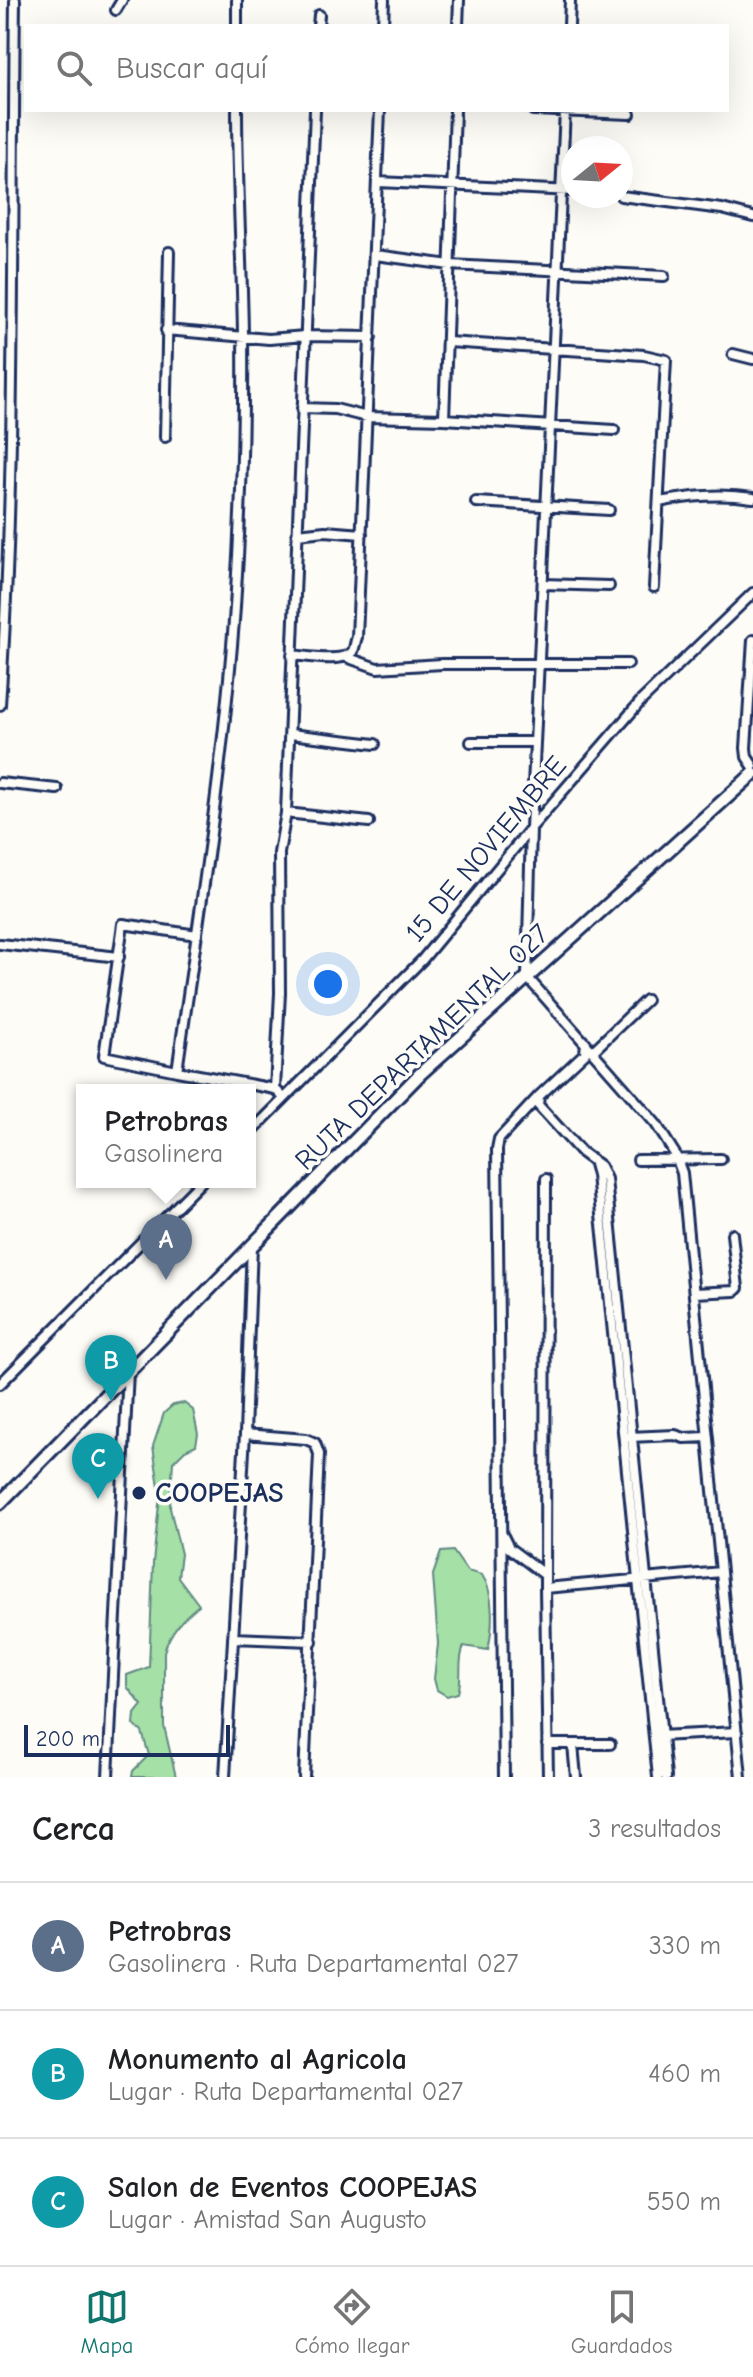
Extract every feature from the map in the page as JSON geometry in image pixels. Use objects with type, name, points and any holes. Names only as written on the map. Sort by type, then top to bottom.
[{"type":"main road","name":"RUTA DEPARTAMENTAL 027","points":[[0,1503],[420,1074],[753,774]]},
{"type":"street","points":[[0,705],[14,312],[15,0]]},
{"type":"street","points":[[116,10],[122,0]]},
{"type":"street","points":[[237,0],[237,24]]},
{"type":"street","points":[[383,24],[384,0]]},
{"type":"street","points":[[458,24],[459,0]]},
{"type":"street","points":[[569,24],[570,0]]},
{"type":"street","points":[[318,24],[319,15]]},
{"type":"street","points":[[177,1071],[219,780],[235,607],[243,336],[237,112]]},
{"type":"street","points":[[275,1089],[280,993],[279,853],[286,813],[290,734],[315,112]]},
{"type":"street","points":[[346,657],[353,651],[357,637],[380,112]]},
{"type":"street","points":[[444,419],[455,112]]},
{"type":"street","points":[[564,136],[565,112]]},
{"type":"street","points":[[587,112],[630,114]]},
{"type":"street","points":[[378,182],[561,190],[531,828],[527,977],[656,1124],[682,1173],[741,1777]]},
{"type":"street","points":[[633,198],[722,209],[753,217]]},
{"type":"street","points":[[165,437],[169,252]]},
{"type":"street","points":[[375,255],[450,265],[664,276]]},
{"type":"street","points":[[166,330],[269,339],[371,337]]},
{"type":"street","points":[[448,342],[644,355],[666,360],[654,587]]},
{"type":"street","points":[[733,354],[753,359]]},
{"type":"street","points":[[302,408],[335,409],[367,417],[614,430]]},
{"type":"street","points":[[659,502],[705,495],[753,498]]},
{"type":"street","points":[[476,502],[609,510]]},
{"type":"street","points":[[297,534],[333,531],[362,534]]},
{"type":"street","points":[[543,584],[609,586]]},
{"type":"street","name":"15 DE NOVIEMBRE","points":[[256,1127],[422,960],[641,701],[753,593]]},
{"type":"street","points":[[753,640],[746,748],[753,766]]},
{"type":"street","points":[[292,655],[346,657],[377,668],[539,662],[628,664]]},
{"type":"street","points":[[290,734],[375,744]]},
{"type":"street","points":[[471,742],[535,742]]},
{"type":"street","points":[[0,783],[57,789]]},
{"type":"street","points":[[286,813],[369,822]]},
{"type":"street","points":[[197,935],[123,924],[104,1056],[248,1084]]},
{"type":"street","points":[[0,944],[119,957]]},
{"type":"street","points":[[593,1051],[646,1000]]},
{"type":"street","points":[[504,1777],[497,1149],[499,1139],[585,1053],[586,1043]]},
{"type":"street","points":[[256,1086],[275,1089],[284,1098]]},
{"type":"street","points":[[539,1096],[541,1111],[591,1160],[597,1175],[643,1579],[658,1736],[658,1777]]},
{"type":"street","points":[[638,1160],[721,1159]]},
{"type":"street","points":[[546,1179],[548,1777]]},
{"type":"street","points":[[0,1384],[195,1188]]},
{"type":"street","points":[[694,1293],[735,1291],[738,1288],[732,1234]]},
{"type":"street","points":[[225,1777],[245,1434],[252,1244]]},
{"type":"street","points":[[108,1777],[128,1370]]},
{"type":"street","points":[[245,1434],[306,1439],[315,1443],[319,1454],[304,1777]]},
{"type":"street","points":[[628,1437],[708,1437]]},
{"type":"street","points":[[500,1523],[509,1548],[545,1575]]},
{"type":"street","points":[[545,1588],[721,1572]]},
{"type":"street","points":[[233,1638],[312,1641]]},
{"type":"street","points":[[658,1736],[737,1732]]},
{"type":"street","points":[[658,1736],[666,1777]]},
{"type":"street","points":[[547,1744],[610,1744]]},
{"type":"street","points":[[573,1745],[576,1777]]},
{"type":"green space","points":[[184,1403],[193,1410],[198,1434],[196,1445],[185,1450],[173,1462],[170,1508],[181,1554],[178,1577],[199,1605],[178,1626],[164,1652],[164,1726],[176,1777],[132,1777],[133,1771],[149,1755],[142,1732],[134,1725],[135,1714],[142,1705],[127,1687],[127,1675],[149,1667],[153,1563],[160,1494],[153,1446],[164,1413],[173,1405]]},
{"type":"green space","points":[[453,1551],[467,1571],[482,1575],[491,1601],[492,1622],[488,1650],[464,1646],[458,1693],[447,1696],[437,1690],[434,1679],[438,1644],[433,1575],[441,1552]]},
{"type":"place","name":"Petrobras","points":[[166,1280]]},
{"type":"place","name":"Monumento al Agricola","points":[[111,1401]]},
{"type":"place","name":"COOPEJAS","points":[[139,1493]]},
{"type":"place","name":"Salon de Eventos COOPEJAS","points":[[98,1499]]}]
